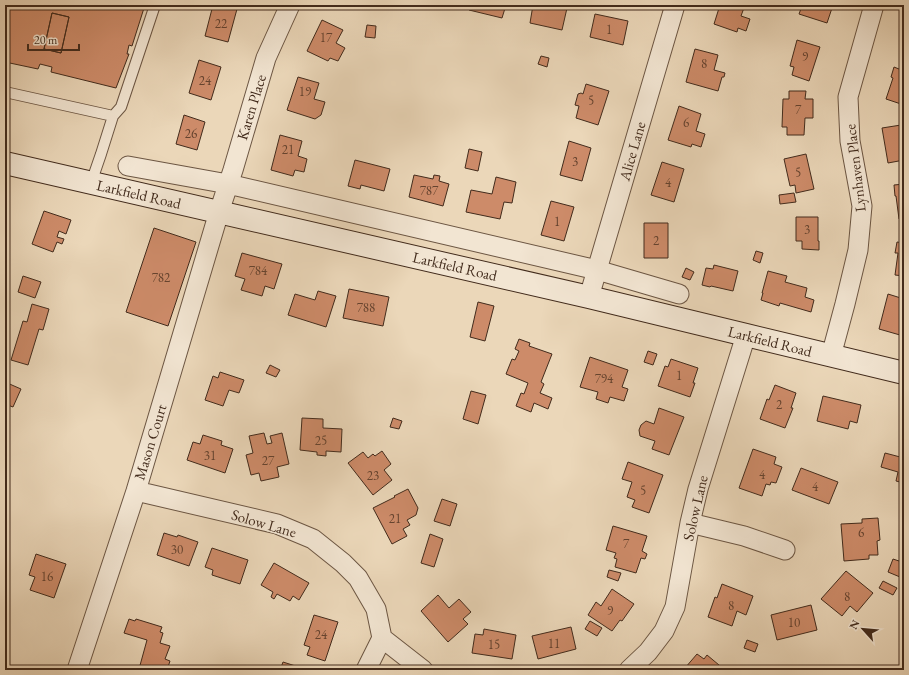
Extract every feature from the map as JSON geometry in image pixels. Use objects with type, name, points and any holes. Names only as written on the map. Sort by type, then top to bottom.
[{"type":"main road","name":"Larkfield Road","points":[[5,163],[589,297],[904,373]]},
{"type":"street","name":"Karen Place","points":[[219,212],[266,58],[290,5]]},
{"type":"street","name":"Alice Lane","points":[[589,297],[675,5]]},
{"type":"street","name":"Lynhaven Place","points":[[830,356],[845,304],[858,250],[862,206],[850,141],[848,97],[874,5]]},
{"type":"street","name":"Larkfield Road","points":[[128,166],[228,184],[597,270],[679,294]]},
{"type":"street","name":"Mason Court","points":[[77,670],[136,491],[219,212]]},
{"type":"street","name":"Solow Lane","points":[[629,670],[648,652],[664,631],[675,607],[690,523],[698,489],[746,336]]},
{"type":"street","name":"Solow Lane","points":[[136,491],[277,524],[313,539],[343,563],[358,578],[376,609],[382,638]]},
{"type":"street","points":[[690,523],[744,536],[785,550]]},
{"type":"street","points":[[366,670],[382,638],[422,670]]},
{"type":"lane","points":[[91,183],[113,116],[121,107],[155,5]]},
{"type":"lane","points":[[5,92],[113,116]]},
{"type":"building","points":[[5,5],[131,5],[144,8],[132,46],[129,45],[127,54],[129,54],[116,88],[51,72],[52,67],[40,64],[38,69],[5,62]],"holes":[[[52,13],[69,17],[61,53],[44,49]]]},
{"type":"building","points":[[213,5],[221,5],[237,9],[228,42],[205,36]]},
{"type":"building","points":[[470,5],[506,5],[502,18],[469,10]]},
{"type":"building","points":[[533,5],[554,5],[567,8],[562,30],[530,23]]},
{"type":"building","points":[[720,5],[745,5],[741,16],[750,19],[746,31],[738,28],[737,32],[714,24]]},
{"type":"building","points":[[809,5],[833,5],[827,23],[799,14],[802,6],[808,8]]},
{"type":"building","points":[[52,13],[69,17],[61,53],[44,49]]},
{"type":"building","points":[[595,14],[628,21],[623,45],[590,37]]},
{"type":"building","points":[[322,20],[343,30],[336,43],[345,48],[338,61],[330,58],[328,61],[307,51]]},
{"type":"building","points":[[367,25],[376,26],[375,38],[365,37]]},
{"type":"building","points":[[797,40],[820,47],[809,81],[792,75],[794,67],[790,66]]},
{"type":"building","points":[[695,49],[718,55],[714,70],[725,73],[724,77],[722,77],[718,91],[686,82]]},
{"type":"building","points":[[541,56],[549,58],[547,67],[538,64]]},
{"type":"building","points":[[199,60],[221,67],[211,100],[189,93]]},
{"type":"building","points":[[894,67],[904,71],[904,105],[886,99],[893,78],[891,77]]},
{"type":"building","points":[[298,77],[319,83],[314,99],[325,102],[321,115],[315,119],[287,110]]},
{"type":"building","points":[[586,84],[609,91],[598,125],[576,118],[579,106],[575,105],[578,94],[583,94]]},
{"type":"building","points":[[789,91],[806,91],[805,99],[813,99],[813,118],[805,118],[804,135],[787,135],[787,127],[782,127],[783,99],[789,99]]},
{"type":"building","points":[[679,106],[701,114],[696,131],[705,134],[701,147],[692,144],[691,147],[668,140]]},
{"type":"building","points":[[184,115],[205,122],[197,150],[176,144]]},
{"type":"building","points":[[901,125],[904,133],[904,160],[888,163],[882,128]]},
{"type":"building","points":[[280,135],[302,141],[298,156],[307,159],[304,172],[295,170],[293,176],[271,170]]},
{"type":"building","points":[[569,141],[591,148],[582,181],[560,175]]},
{"type":"building","points":[[469,149],[482,152],[478,171],[465,168]]},
{"type":"building","points":[[806,154],[814,189],[796,193],[795,185],[790,186],[784,159]]},
{"type":"building","points":[[355,160],[390,169],[384,191],[361,185],[360,189],[348,186]]},
{"type":"building","points":[[662,162],[684,169],[674,202],[651,195]]},
{"type":"building","points":[[414,175],[433,179],[434,175],[440,176],[439,181],[449,184],[443,206],[409,197]]},
{"type":"building","points":[[496,177],[516,182],[512,203],[504,202],[500,219],[466,212],[471,190],[492,194]]},
{"type":"building","points":[[904,184],[904,218],[899,219],[894,185]]},
{"type":"building","points":[[794,193],[796,202],[780,204],[779,195]]},
{"type":"building","points":[[551,201],[574,207],[564,241],[541,235]]},
{"type":"building","points":[[44,211],[71,220],[66,234],[59,231],[57,237],[64,239],[62,244],[57,242],[53,252],[32,244]]},
{"type":"building","points":[[796,217],[818,217],[819,250],[802,249],[802,241],[796,241]]},
{"type":"building","points":[[644,223],[668,223],[668,258],[644,258]]},
{"type":"building","points":[[154,228],[196,242],[168,326],[126,312]]},
{"type":"building","points":[[897,242],[904,243],[904,276],[895,275],[898,253],[895,253]]},
{"type":"building","points":[[756,251],[763,253],[760,263],[753,260]]},
{"type":"building","points":[[242,253],[282,264],[274,289],[265,286],[262,296],[241,290],[245,279],[235,276]]},
{"type":"building","points":[[714,265],[738,271],[733,291],[702,285],[706,268],[713,269]]},
{"type":"building","points":[[686,268],[694,272],[690,280],[682,277]]},
{"type":"building","points":[[768,271],[787,276],[785,282],[807,288],[805,297],[814,300],[811,312],[780,303],[779,306],[761,300]]},
{"type":"building","points":[[23,276],[41,282],[35,298],[18,292]]},
{"type":"building","points":[[349,289],[389,297],[383,326],[343,318]]},
{"type":"building","points":[[318,291],[336,296],[326,327],[288,315],[295,294],[315,300]]},
{"type":"building","points":[[888,294],[904,299],[904,321],[900,335],[879,329]]},
{"type":"building","points":[[478,302],[494,306],[485,341],[470,337]]},
{"type":"building","points":[[32,304],[49,309],[43,330],[39,329],[28,365],[11,360],[23,321],[27,322]]},
{"type":"building","points":[[519,339],[530,343],[529,346],[552,354],[541,382],[544,384],[540,393],[552,398],[548,409],[534,403],[531,412],[516,406],[521,393],[524,394],[528,383],[506,374],[512,359],[515,360],[519,351],[515,349]]},
{"type":"building","points":[[648,351],[657,354],[653,365],[644,362]]},
{"type":"building","points":[[590,357],[628,370],[622,387],[628,389],[624,401],[610,397],[608,403],[596,399],[598,392],[580,387]]},
{"type":"building","points":[[671,359],[698,368],[690,397],[658,386],[665,366],[668,367]]},
{"type":"building","points":[[270,365],[280,370],[276,377],[266,373]]},
{"type":"building","points":[[220,372],[244,380],[239,393],[229,390],[223,406],[205,400],[213,376],[218,378]]},
{"type":"building","points":[[5,382],[21,389],[13,407],[5,404]]},
{"type":"building","points":[[775,385],[796,393],[791,408],[793,408],[785,428],[760,419],[767,399],[769,400]]},
{"type":"building","points":[[471,391],[486,395],[478,424],[463,419]]},
{"type":"building","points":[[823,396],[861,405],[857,423],[850,421],[848,429],[817,421]]},
{"type":"building","points":[[659,408],[684,417],[669,455],[652,449],[655,441],[640,436],[639,430],[641,425],[646,421],[654,424]]},
{"type":"building","points":[[302,418],[323,419],[323,428],[342,429],[341,452],[326,451],[326,456],[317,455],[317,452],[300,450]]},
{"type":"building","points":[[393,418],[402,421],[399,429],[390,427]]},
{"type":"building","points":[[264,433],[267,444],[272,443],[270,436],[282,433],[289,464],[277,467],[279,477],[261,481],[259,473],[251,475],[246,455],[253,453],[249,436]]},
{"type":"building","points":[[203,435],[222,441],[221,445],[233,449],[225,473],[187,460],[193,442],[200,444]]},
{"type":"building","points":[[753,449],[776,457],[774,464],[782,467],[776,483],[771,482],[770,485],[766,484],[762,496],[739,488]]},
{"type":"building","points":[[382,451],[391,464],[384,470],[392,480],[373,495],[348,463],[363,452],[368,458],[373,454],[375,456]]},
{"type":"building","points":[[885,453],[904,458],[904,483],[896,481],[898,472],[881,467]]},
{"type":"building","points":[[628,462],[663,475],[649,513],[632,507],[635,500],[627,497],[632,482],[622,479]]},
{"type":"building","points":[[801,468],[838,482],[829,504],[792,490]]},
{"type":"building","points":[[408,489],[418,508],[416,515],[407,520],[410,525],[403,529],[407,536],[392,544],[373,508]]},
{"type":"building","points":[[442,499],[457,504],[450,526],[434,521]]},
{"type":"building","points":[[878,518],[880,540],[877,541],[878,555],[869,555],[869,559],[844,561],[841,524],[862,523],[862,519]]},
{"type":"building","points":[[613,526],[647,536],[642,551],[647,554],[645,559],[641,558],[636,573],[615,567],[617,559],[614,558],[616,553],[606,550]]},
{"type":"building","points":[[164,533],[177,537],[178,535],[198,542],[189,566],[157,555]]},
{"type":"building","points":[[430,534],[443,539],[434,567],[421,563]]},
{"type":"building","points":[[212,548],[248,560],[240,584],[212,575],[213,570],[205,567]]},
{"type":"building","points":[[36,554],[66,564],[54,598],[30,590],[35,577],[29,575]]},
{"type":"building","points":[[901,557],[904,558],[904,567],[900,577],[888,572],[893,559],[899,561]]},
{"type":"building","points":[[274,563],[309,583],[299,600],[293,596],[290,601],[277,594],[274,599],[271,597],[273,592],[261,585]]},
{"type":"building","points":[[609,570],[621,573],[618,581],[607,577]]},
{"type":"building","points":[[846,571],[873,593],[857,612],[850,606],[842,616],[821,599]]},
{"type":"building","points":[[883,581],[897,588],[893,595],[879,588]]},
{"type":"building","points":[[722,584],[753,596],[746,615],[737,611],[732,626],[708,617],[715,597],[717,598]]},
{"type":"building","points":[[612,589],[634,604],[622,621],[620,620],[612,631],[588,615],[596,602],[601,606]]},
{"type":"building","points":[[438,595],[449,608],[459,599],[471,612],[463,619],[468,624],[448,642],[421,611]]},
{"type":"building","points":[[811,605],[817,630],[777,640],[771,615]]},
{"type":"building","points":[[314,615],[338,622],[325,661],[307,655],[310,647],[304,645]]},
{"type":"building","points":[[129,619],[135,621],[136,619],[162,627],[160,632],[163,633],[160,643],[170,646],[165,659],[170,661],[167,670],[139,669],[147,640],[124,633]]},
{"type":"building","points":[[590,621],[602,628],[597,636],[585,629]]},
{"type":"building","points":[[571,627],[576,649],[538,659],[532,636]]},
{"type":"building","points":[[484,629],[516,635],[512,659],[472,653],[475,634],[483,635]]},
{"type":"building","points":[[747,640],[758,644],[755,652],[744,648]]},
{"type":"building","points":[[697,654],[704,659],[707,655],[725,670],[687,670],[685,668]]},
{"type":"building","points":[[283,662],[308,670],[280,670]]}]
